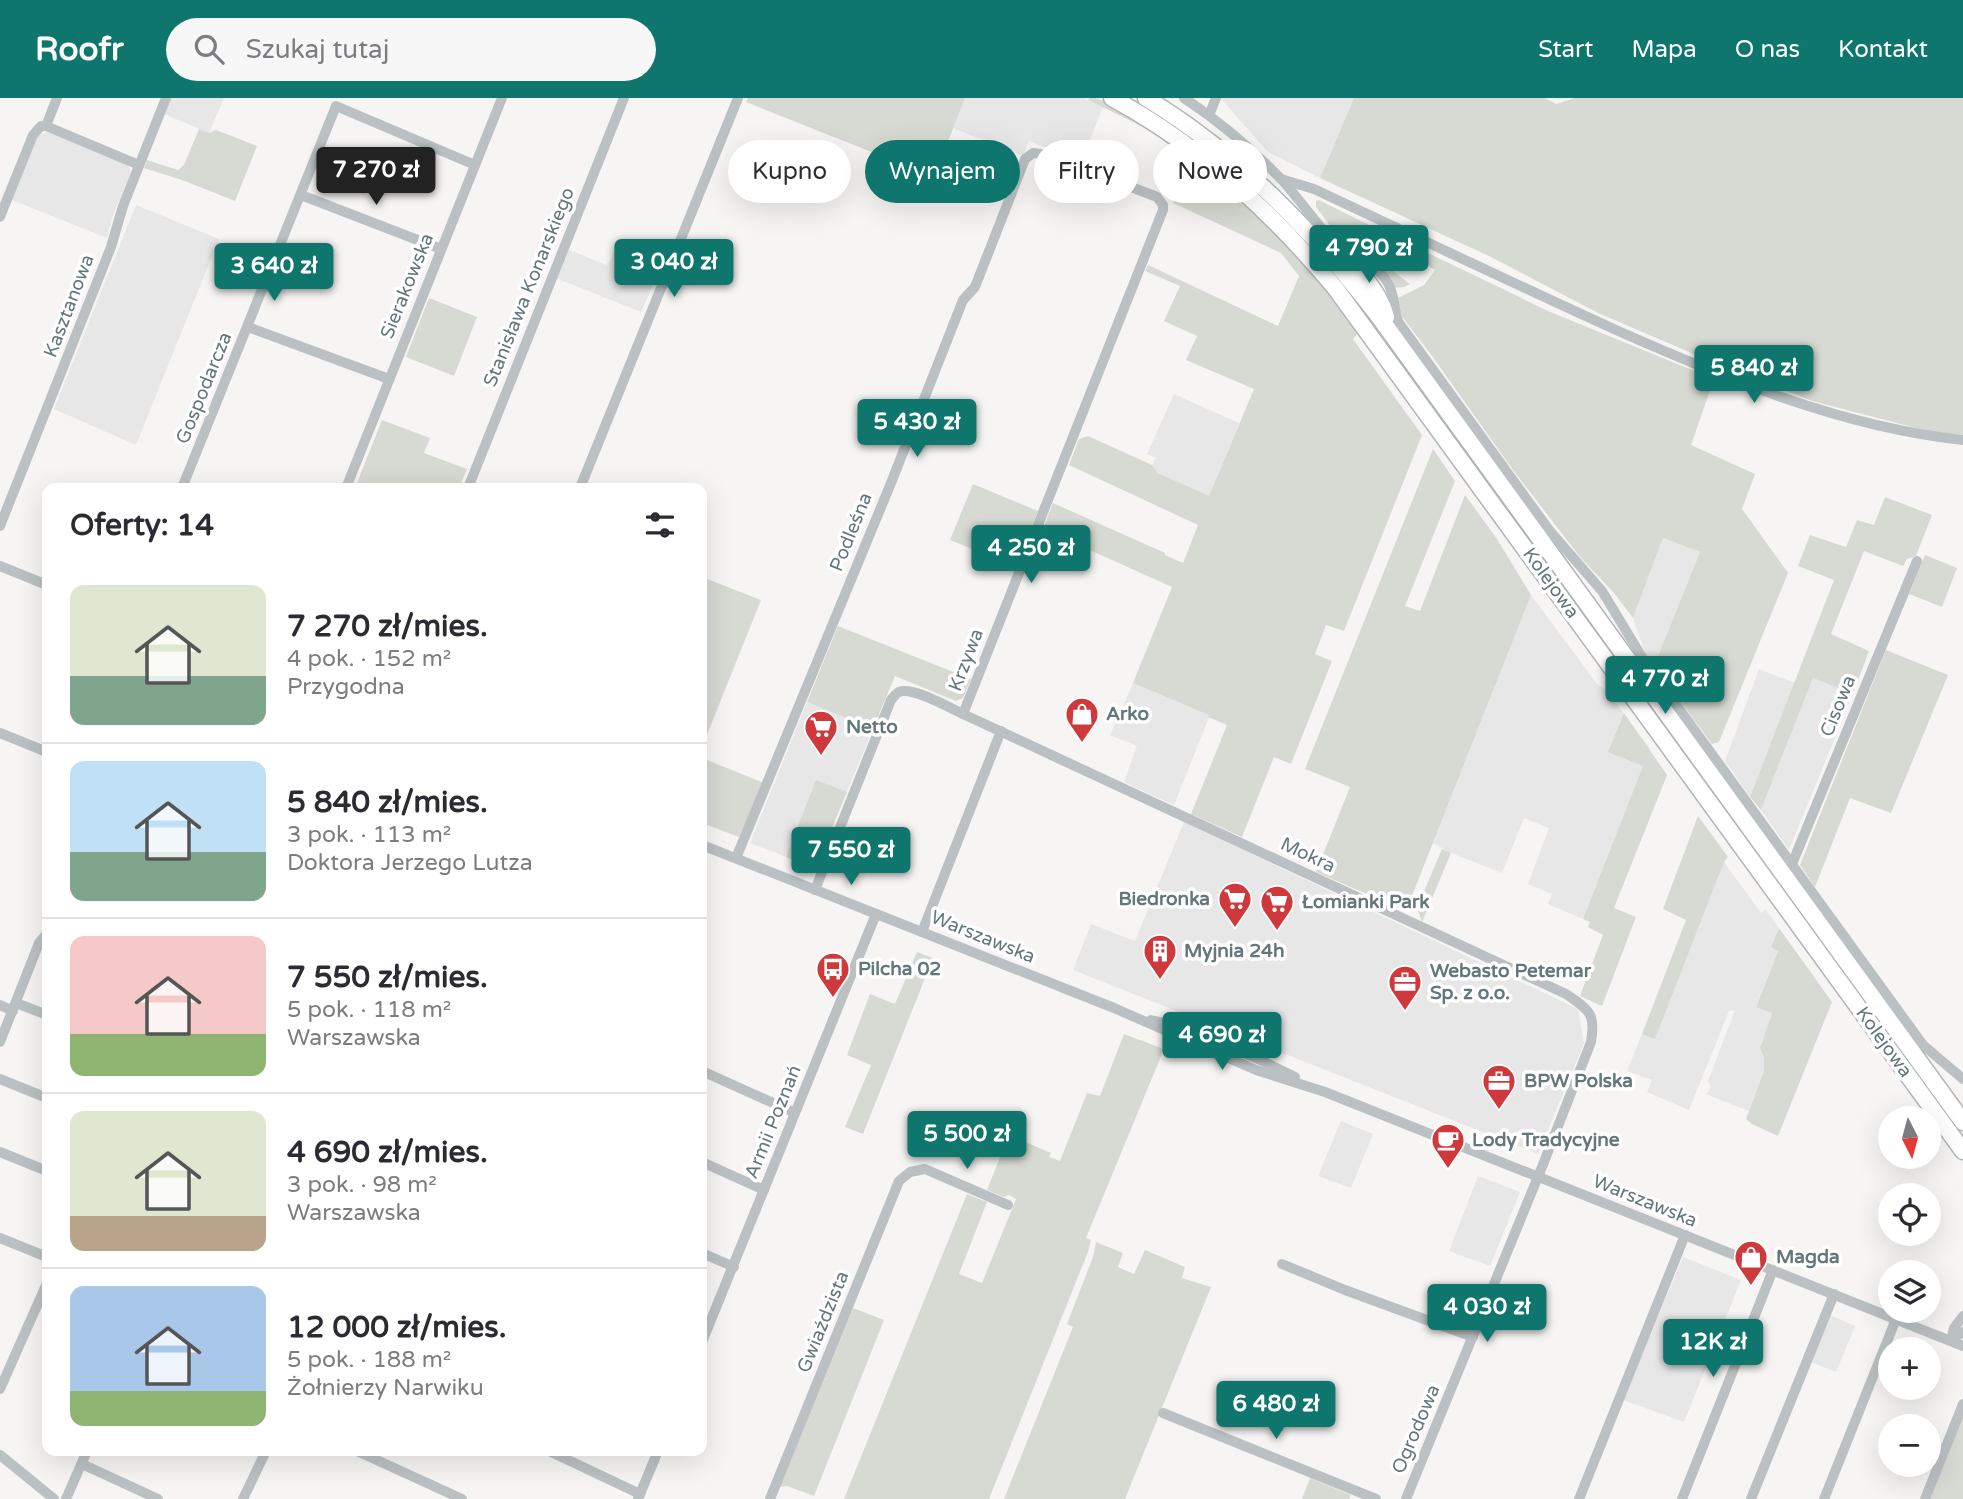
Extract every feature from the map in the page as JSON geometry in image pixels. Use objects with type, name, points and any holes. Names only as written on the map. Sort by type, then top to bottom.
[{"type":"highway","name":"Kolejowa","points":[[1112,98],[1187,147],[1245,194],[1300,247],[1336,289],[1963,1151]]},
{"type":"highway","name":"Kolejowa","points":[[1146,98],[1219,149],[1273,196],[1395,328],[1957,1106],[1963,1122]]},
{"type":"highway","points":[[1341,250],[1381,301],[1395,328]]},
{"type":"street","points":[[46,125],[57,98]]},
{"type":"street","name":"Kasztanowa","points":[[0,526],[111,247],[123,206],[166,98]]},
{"type":"street","name":"Sierakowska","points":[[347,483],[502,98]]},
{"type":"street","name":"Stanisława Konarskiego","points":[[470,483],[624,98]]},
{"type":"street","points":[[582,483],[738,98]]},
{"type":"street","points":[[1184,98],[1209,115],[1281,179],[1341,250]]},
{"type":"street","points":[[1209,115],[1216,98]]},
{"type":"street","name":"Gospodarcza","points":[[185,483],[336,106],[475,165]]},
{"type":"street","points":[[0,217],[33,135],[41,126],[46,125],[139,165]]},
{"type":"street","name":"Podleśna","points":[[736,858],[891,484],[963,300],[975,287],[1025,159],[1034,153],[1049,155],[1153,195]]},
{"type":"street","points":[[1281,179],[1314,189],[1564,306],[1706,370],[1766,393],[1860,421],[1963,440]]},
{"type":"street","points":[[301,195],[441,249]]},
{"type":"street","name":"Krzywa","points":[[815,890],[895,695],[900,691],[914,692],[963,714],[1163,210],[1162,203]]},
{"type":"street","points":[[247,327],[388,379]]},
{"type":"street","points":[[1395,328],[1549,530],[1602,591],[1645,662],[1923,1045],[1963,1079]]},
{"type":"street","name":"Cisowa","points":[[1792,864],[1917,561]]},
{"type":"street","points":[[0,566],[42,583]]},
{"type":"street","name":"Mokra","points":[[963,714],[1566,994],[1588,1010],[1593,1026],[1591,1042],[1538,1177]]},
{"type":"street","points":[[922,932],[1001,731]]},
{"type":"street","points":[[0,733],[42,750]]},
{"type":"street","name":"Warszawska","points":[[707,847],[1133,1016],[1177,1026],[1266,1068],[1878,1312]]},
{"type":"street","name":"Armii Poznań","points":[[707,1330],[876,914]]},
{"type":"street","points":[[0,1042],[42,939]]},
{"type":"street","points":[[0,1005],[42,1013]]},
{"type":"street","points":[[707,1073],[795,1113]]},
{"type":"street","points":[[0,1079],[42,1096]]},
{"type":"street","points":[[0,1152],[42,1169]]},
{"type":"street","points":[[707,1164],[764,1190]]},
{"type":"street","name":"Gwiaździsta","points":[[770,1499],[894,1191],[904,1177],[920,1169],[928,1171],[1008,1205]]},
{"type":"street","name":"Ogrodowa","points":[[1406,1499],[1538,1177]]},
{"type":"street","points":[[1579,1499],[1685,1236]]},
{"type":"street","points":[[0,1238],[42,1255]]},
{"type":"street","points":[[707,1255],[734,1267]]},
{"type":"street","points":[[1282,1264],[1473,1337]]},
{"type":"street","points":[[1682,1499],[1773,1270]]},
{"type":"street","points":[[0,1389],[42,1294]]},
{"type":"street","points":[[1751,1499],[1833,1294]]},
{"type":"street","points":[[1951,1340],[1954,1328],[1963,1316]]},
{"type":"street","points":[[1824,1499],[1894,1323]]},
{"type":"street","name":"Warszawska","points":[[1906,1323],[1951,1340]]},
{"type":"street","points":[[1951,1340],[1963,1332]]},
{"type":"street","points":[[1951,1340],[1963,1346]]},
{"type":"street","points":[[1925,1499],[1963,1404]]},
{"type":"street","points":[[1163,1413],[1377,1499]]},
{"type":"street","points":[[0,1455],[54,1499]]},
{"type":"street","points":[[66,1499],[85,1456]]},
{"type":"street","points":[[243,1499],[264,1456]]},
{"type":"street","points":[[368,1456],[462,1499]]},
{"type":"street","points":[[559,1456],[639,1497],[656,1456]]},
{"type":"street","points":[[82,1464],[158,1499]]},
{"type":"shaded area","points":[[170,98],[224,98],[209,133],[164,114]]},
{"type":"shaded area","points":[[748,98],[965,98],[949,140],[865,140],[865,149],[851,144],[851,140],[841,140],[746,102]]},
{"type":"shaded area","points":[[965,98],[1083,98],[1103,107],[1090,140],[1034,140],[1034,143],[1029,141],[1023,156],[1020,155],[1020,140],[983,140],[953,128]]},
{"type":"shaded area","points":[[1096,98],[1104,101],[1165,140],[1141,126],[1088,100]]},
{"type":"shaded area","points":[[1354,98],[1320,178],[1268,152],[1267,140],[1257,140],[1221,99]]},
{"type":"shaded area","points":[[1354,98],[1545,98],[1556,104],[1575,98],[1963,98],[1963,435],[1928,431],[1812,401],[1696,355],[1598,313],[1491,257],[1320,178]]},
{"type":"shaded area","points":[[199,129],[209,133],[216,130],[257,146],[235,201],[144,168],[147,160],[178,170],[184,165]]},
{"type":"shaded area","points":[[47,132],[128,165],[131,172],[113,215],[107,238],[12,200],[38,136]]},
{"type":"shaded area","points":[[1319,200],[1379,230],[1366,251],[1410,284],[1393,288],[1392,279],[1384,269],[1365,256],[1350,252],[1316,207],[1316,201]]},
{"type":"shaded area","points":[[1173,203],[1246,203],[1252,208],[1300,259],[1360,331],[1353,339],[1422,435],[1344,631],[1326,625],[1315,654],[1332,661],[1291,764],[1274,757],[1242,837],[1191,814],[1227,725],[1133,683],[1172,587],[1043,529],[1053,503],[1183,563],[1198,525],[1069,465],[1079,439],[1088,436],[1152,465],[1158,473],[1209,496],[1254,389],[1186,360],[1197,336],[1164,321],[1180,286],[1145,271],[1148,265],[1278,326],[1299,276],[1281,253]]},
{"type":"shaded area","points":[[136,205],[219,239],[136,445],[54,409]]},
{"type":"shaded area","points":[[619,240],[665,258],[641,312],[556,278],[567,249],[606,265]]},
{"type":"shaded area","points":[[1428,253],[1548,311],[1714,379],[1691,445],[1755,474],[1742,509],[1788,573],[1719,742],[1712,744],[1654,666],[1700,552],[1663,538],[1633,618],[1580,557],[1513,470],[1400,314],[1396,299],[1424,285],[1435,270],[1423,263]]},
{"type":"shaded area","points":[[429,298],[477,317],[454,376],[406,357]]},
{"type":"shaded area","points":[[1174,394],[1239,423],[1209,497],[1158,473],[1152,465],[1156,458],[1147,454]]},
{"type":"shaded area","points":[[382,420],[430,438],[424,453],[467,469],[461,483],[357,483]]},
{"type":"shaded area","points":[[1433,449],[1455,481],[1405,606],[1420,611],[1465,495],[1497,539],[1531,595],[1406,911],[1316,872],[1350,787],[1305,769]]},
{"type":"shaded area","points":[[973,484],[1038,511],[1016,567],[950,540]]},
{"type":"shaded area","points":[[1885,497],[1932,515],[1916,556],[1907,559],[1903,566],[1864,551],[1831,634],[1869,651],[1853,694],[1813,678],[1761,810],[1750,797],[1834,580],[1798,566],[1810,535],[1846,547],[1857,520],[1874,525]]},
{"type":"shaded area","points":[[1663,538],[1700,552],[1654,666],[1646,655],[1633,618]]},
{"type":"shaded area","points":[[1925,555],[1957,568],[1942,607],[1909,594]]},
{"type":"shaded area","points":[[707,579],[761,600],[707,735]]},
{"type":"shaded area","points":[[1531,595],[1597,684],[1606,690],[1650,749],[1583,919],[1548,904],[1552,894],[1528,884],[1549,828],[1524,818],[1502,873],[1433,843]]},
{"type":"shaded area","points":[[838,626],[971,679],[963,698],[956,701],[895,676],[873,729],[807,702]]},
{"type":"shaded area","points":[[1886,650],[1948,675],[1891,813],[1850,798],[1815,887],[1800,865]]},
{"type":"shaded area","points":[[1759,669],[1795,683],[1750,797],[1725,761]]},
{"type":"shaded area","points":[[1813,678],[1853,694],[1789,850],[1761,810]]},
{"type":"shaded area","points":[[1133,683],[1210,715],[1174,805],[1124,782],[1137,746],[1110,735]]},
{"type":"shaded area","points":[[807,702],[873,729],[815,868],[750,843]]},
{"type":"shaded area","points":[[1624,713],[1667,775],[1614,908],[1636,917],[1602,1006],[1580,996],[1603,935],[1588,927],[1590,922],[1583,919],[1643,766],[1608,752]]},
{"type":"shaded area","points":[[707,760],[764,783],[739,837],[707,825]]},
{"type":"shaded area","points":[[816,780],[847,792],[815,868],[786,857]]},
{"type":"shaded area","points":[[1698,816],[1728,857],[1655,1039],[1642,1034],[1686,920],[1663,909]]},
{"type":"shaded area","points":[[1184,822],[1578,1009],[1584,1043],[1538,1154],[1073,970],[1091,924],[1135,941]]},
{"type":"shaded area","points":[[1442,849],[1451,853],[1422,922],[1417,908]]},
{"type":"shaded area","points":[[1724,862],[1761,913],[1765,909],[1779,928],[1771,947],[1778,950],[1756,1006],[1772,1013],[1760,1048],[1764,1058],[1764,1071],[1749,1111],[1705,1094],[1711,1086],[1708,1081],[1735,1010],[1729,1011],[1689,1110],[1647,1092],[1652,1080],[1627,1071],[1642,1034],[1655,1038]]},
{"type":"shaded area","points":[[1779,928],[1832,1002],[1778,1136],[1746,1119],[1764,1071],[1764,1058],[1760,1048],[1772,1013],[1756,1007],[1778,951],[1771,947]]},
{"type":"shaded area","points":[[917,952],[933,958],[863,1134],[845,1127],[871,1065],[847,1055],[870,994],[895,1004]]},
{"type":"shaded area","points":[[1124,1034],[1164,1049],[1086,1238],[1091,1240],[1088,1252],[989,1499],[844,1499],[967,1194],[987,1202],[959,1274],[982,1283],[1016,1199],[987,1190],[1009,1135],[1051,1153],[1049,1157],[1060,1161],[1087,1093],[1100,1096]]},
{"type":"shaded area","points":[[1341,1121],[1373,1134],[1351,1188],[1318,1176]]},
{"type":"shaded area","points":[[1478,1176],[1520,1192],[1490,1266],[1449,1251]]},
{"type":"shaded area","points":[[1096,1242],[1123,1253],[1118,1267],[1134,1274],[1145,1250],[1185,1267],[1182,1278],[1211,1287],[1125,1499],[1004,1499],[1073,1327],[1067,1324],[1093,1257]]},
{"type":"shaded area","points":[[1683,1257],[1741,1280],[1684,1422],[1623,1400]]},
{"type":"shaded area","points":[[853,1308],[884,1320],[814,1496],[787,1486],[780,1487]]},
{"type":"shaded area","points":[[1830,1315],[1855,1326],[1836,1372],[1811,1362]]},
{"type":"shaded area","points":[[1963,1410],[1963,1499],[1928,1499],[1937,1477],[1941,1477],[1941,1466]]},
{"type":"shaded area","points":[[1310,1478],[1351,1495],[1349,1499],[1302,1499]]},
{"type":"place","name":"Arko","points":[[1082,744]]},
{"type":"place","name":"Netto","points":[[821,757]]},
{"type":"place","name":"Biedronka","points":[[1235,929]]},
{"type":"place","name":"Łomianki Park","points":[[1277,932]]},
{"type":"place","name":"Myjnia 24h","points":[[1160,981]]},
{"type":"place","name":"Pilcha 02","points":[[833,999]]},
{"type":"place","name":"Webasto Petemar Sp. z o.o.","points":[[1405,1012]]},
{"type":"place","name":"BPW Polska","points":[[1499,1111]]},
{"type":"place","name":"Lody Tradycyjne","points":[[1448,1170]]},
{"type":"place","name":"Magda","points":[[1751,1287]]}]
